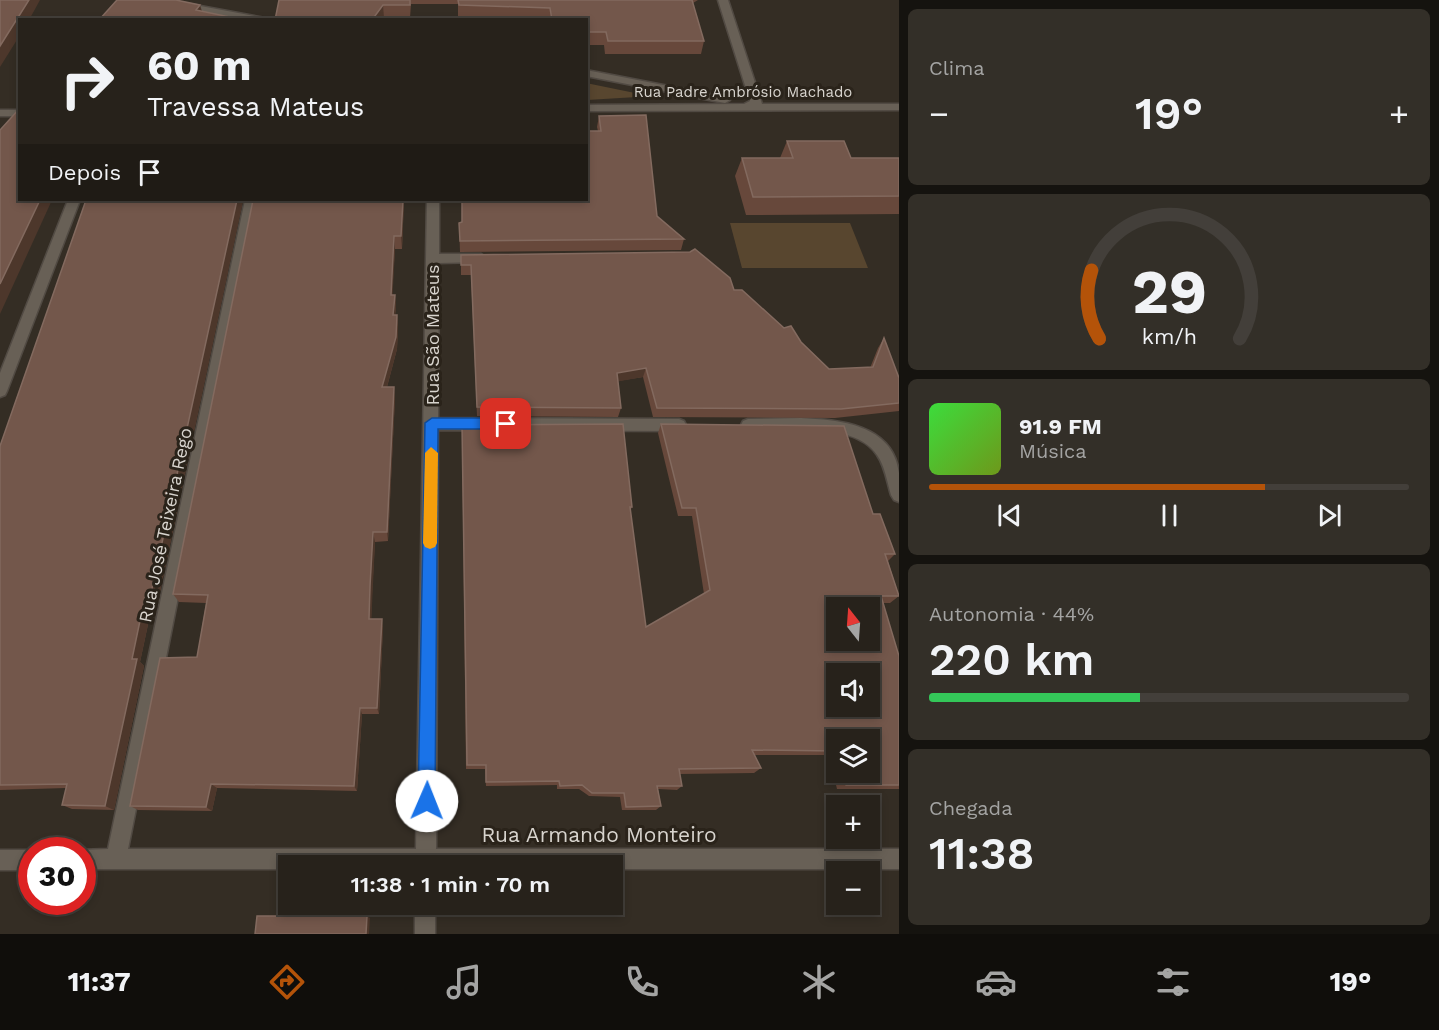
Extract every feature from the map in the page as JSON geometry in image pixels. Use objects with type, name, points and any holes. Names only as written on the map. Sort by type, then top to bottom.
[{"type":"street","points":[[151,0],[259,18]]},
{"type":"street","points":[[588,73],[757,106],[723,0]]},
{"type":"street","name":"Rua Padre Ambrósio Machado","points":[[588,108],[899,106]]},
{"type":"street","points":[[0,113],[18,113]]},
{"type":"street","points":[[0,391],[74,201]]},
{"type":"street","name":"Rua José Teixeira Rego","points":[[116,858],[215,384],[250,201]]},
{"type":"street","name":"Rua São Mateus","points":[[426,855],[433,201]]},
{"type":"street","points":[[433,259],[491,258]]},
{"type":"street","points":[[432,423],[694,425]]},
{"type":"street","points":[[730,425],[836,426],[864,435],[881,448],[899,495]]},
{"type":"street","name":"Rua Armando Monteiro","points":[[96,859],[278,860]]},
{"type":"street","name":"Rua Armando Monteiro","points":[[623,860],[899,859]]},
{"type":"street","points":[[0,860],[18,860]]},
{"type":"street","points":[[425,915],[425,934]]},
{"type":"shaded area","points":[[588,83],[635,93],[637,97],[588,100]]},
{"type":"shaded area","points":[[730,223],[850,223],[868,268],[742,268]]},
{"type":"building","points":[[0,0],[29,0],[0,46]]},
{"type":"building","points":[[117,0],[176,0],[200,5],[196,10],[234,18],[101,18]]},
{"type":"building","points":[[279,0],[410,0],[410,5],[383,5],[373,18],[275,18]]},
{"type":"building","points":[[458,0],[692,0],[704,41],[608,41],[606,32],[588,32],[588,18],[552,18],[550,8],[459,5]]},
{"type":"building","points":[[18,110],[18,201],[40,201],[0,284],[0,130]]},
{"type":"building","points":[[646,115],[657,216],[684,239],[460,241],[459,223],[462,222],[462,201],[588,201],[588,131],[601,131],[599,116]]},
{"type":"building","points":[[787,141],[844,141],[851,158],[899,158],[899,196],[753,197],[742,158],[793,158]]},
{"type":"building","points":[[86,201],[237,201],[151,593],[146,592],[132,659],[137,659],[105,806],[62,805],[67,784],[0,785],[0,446]]},
{"type":"building","points":[[253,201],[403,201],[401,236],[394,236],[391,295],[395,295],[393,315],[397,315],[396,337],[382,387],[394,387],[387,532],[373,532],[370,586],[369,619],[382,619],[377,708],[360,708],[354,786],[211,784],[206,807],[130,806],[160,658],[197,657],[208,595],[173,594]]},
{"type":"building","points":[[695,249],[730,278],[734,290],[742,290],[784,328],[791,326],[801,342],[829,369],[873,367],[884,338],[899,378],[899,403],[841,409],[657,408],[646,368],[617,373],[621,408],[477,407],[471,265],[461,265],[461,255],[690,252]]},
{"type":"building","points":[[623,424],[632,507],[630,507],[646,627],[710,590],[696,508],[682,508],[661,424],[844,426],[873,514],[880,514],[895,554],[885,554],[899,596],[881,596],[899,656],[899,785],[846,785],[846,783],[880,783],[880,729],[826,729],[826,751],[752,750],[761,768],[679,769],[682,786],[657,786],[661,806],[626,807],[624,793],[592,793],[582,785],[560,786],[559,781],[486,782],[486,765],[467,765],[462,425]]},
{"type":"building","points":[[257,916],[367,916],[366,934],[255,934]]},
{"type":"slow traffic","points":[[430,543],[431,453]]},
{"type":"route","points":[[427,801],[432,423],[506,424]]}]
